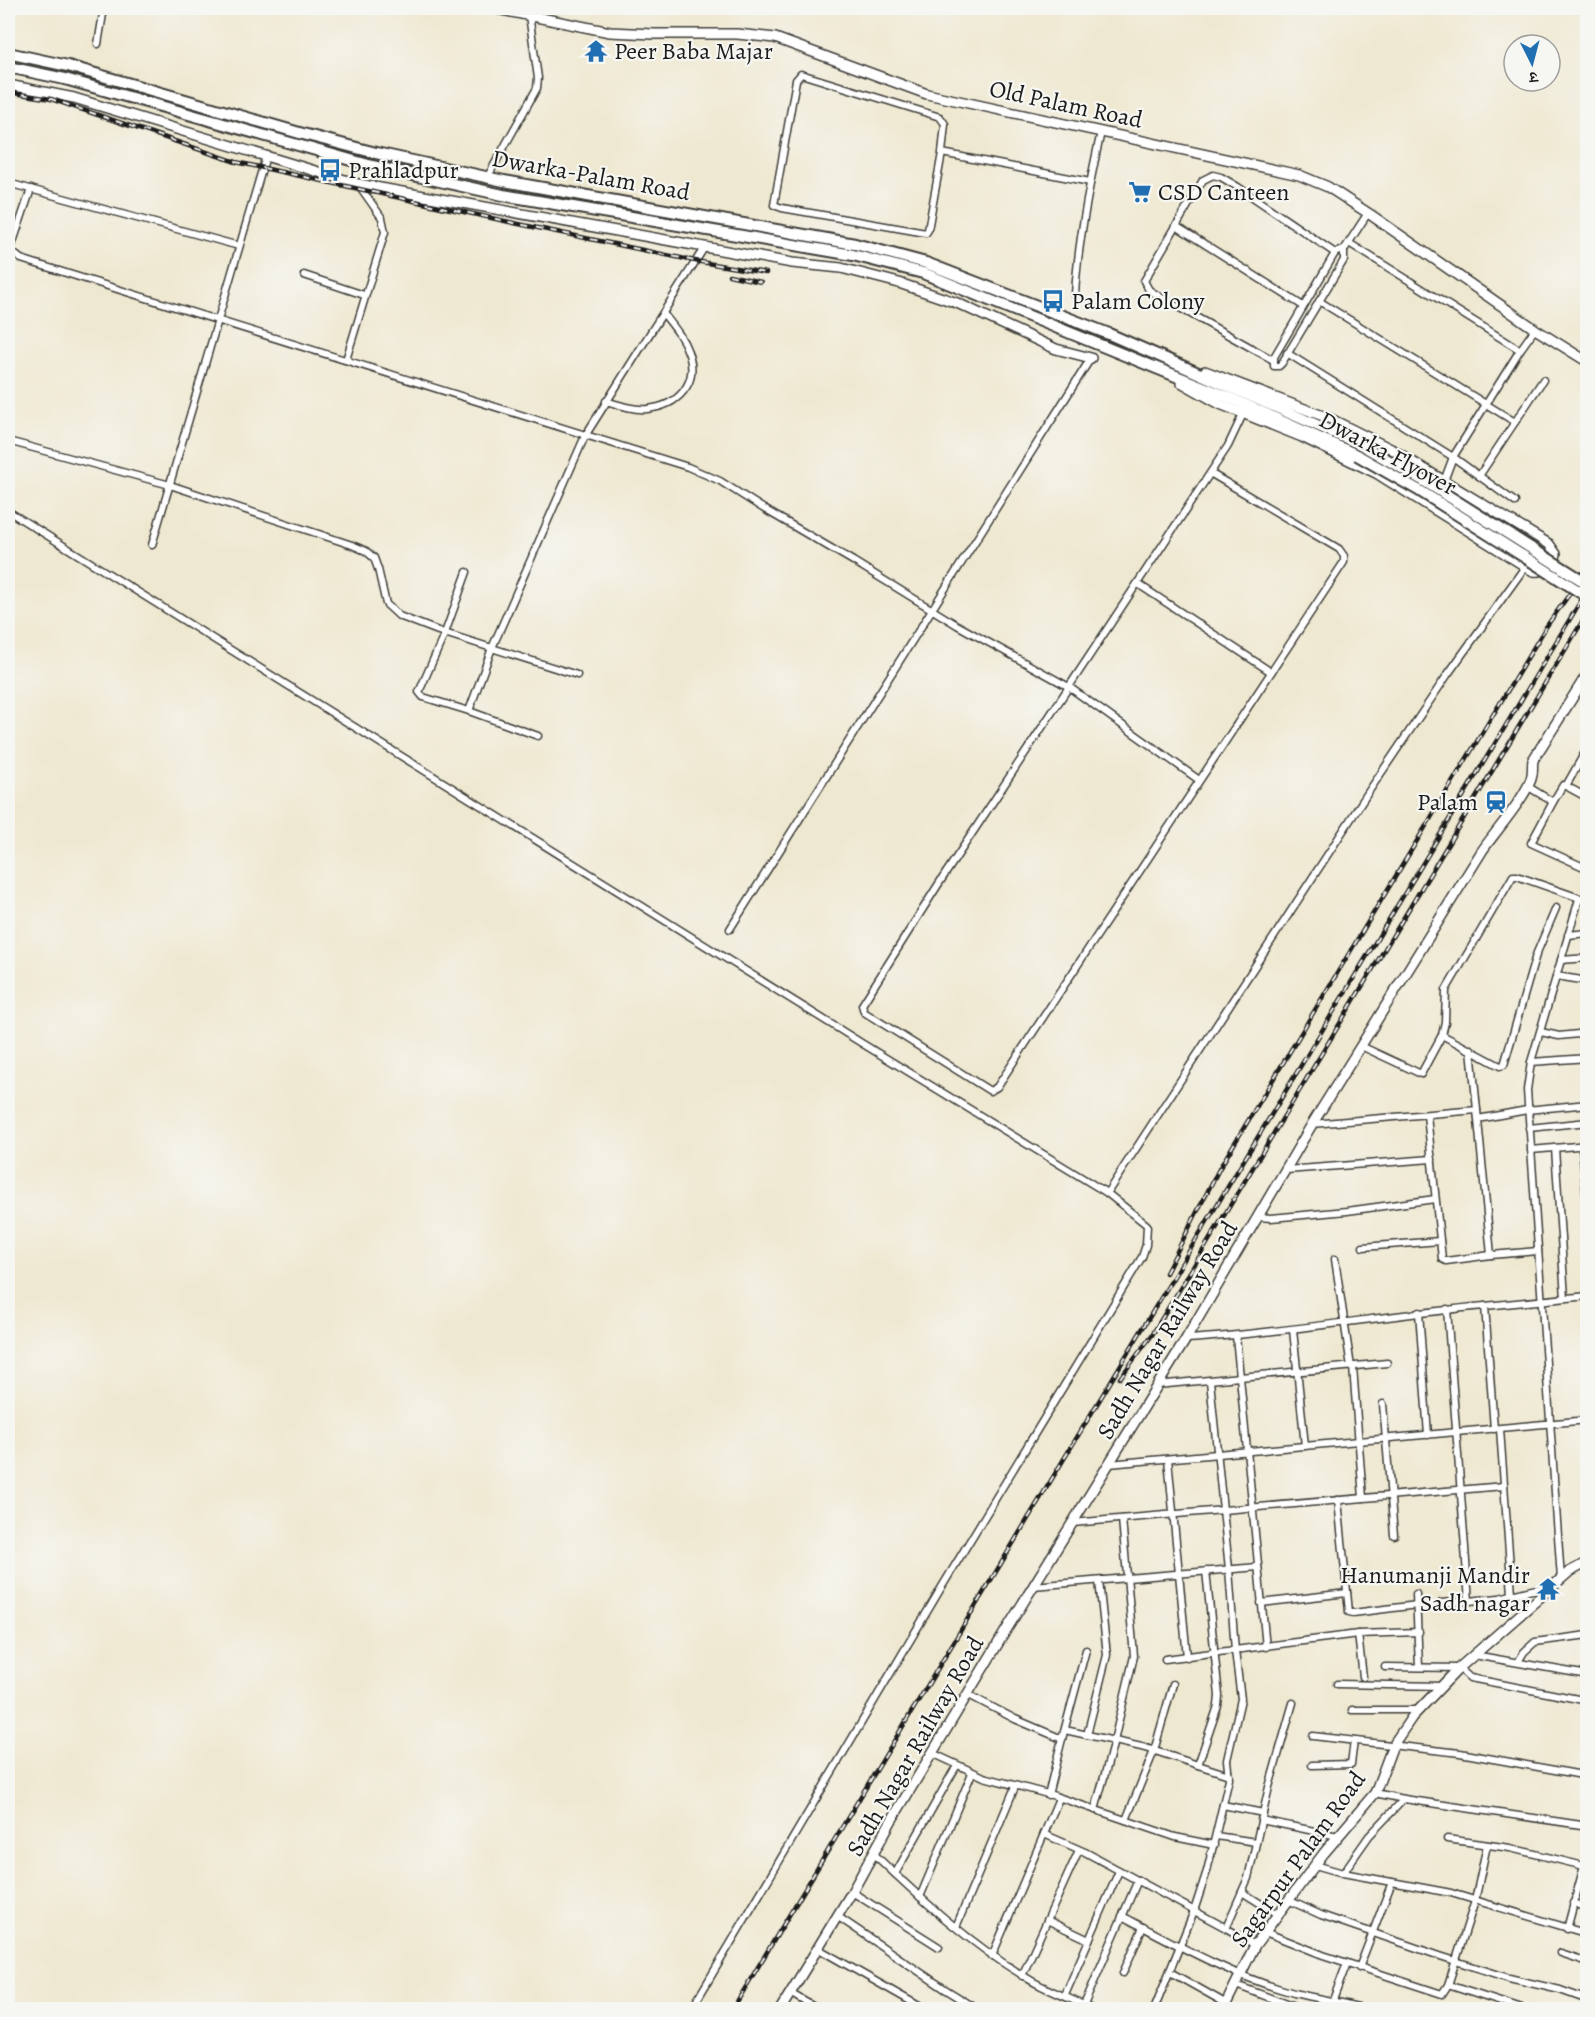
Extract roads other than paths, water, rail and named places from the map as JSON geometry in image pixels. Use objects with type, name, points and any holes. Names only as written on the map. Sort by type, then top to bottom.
[{"type":"main road","name":"Dwarka-Palam Road","points":[[8,53],[68,66],[303,134],[487,178],[855,244],[926,263],[1160,356]]},
{"type":"main road","name":"Dwarka-Palam Road","points":[[8,67],[65,79],[372,166],[514,197],[853,255],[923,273],[1157,369]]},
{"type":"main road","name":"Dwarka Flyover","points":[[1160,356],[1195,378],[1357,455],[1587,597]]},
{"type":"main road","name":"Dwarka Flyover","points":[[1157,369],[1195,378],[1360,444],[1426,482],[1587,584]]},
{"type":"street","points":[[98,44],[104,8]]},
{"type":"street","name":"Old Palam Road","points":[[492,8],[610,32],[737,34],[775,38],[927,94],[1299,175],[1328,187],[1587,362]]},
{"type":"street","points":[[487,178],[537,88],[538,78],[529,15]]},
{"type":"street","points":[[801,74],[940,117],[945,123],[942,153],[926,233],[774,205],[796,80],[801,74]]},
{"type":"street","points":[[8,85],[74,98],[358,184],[792,264],[841,268],[899,283],[957,303],[1056,349],[1091,358],[730,929]]},
{"type":"street","points":[[1075,295],[1076,265],[1089,182],[1101,132]]},
{"type":"street","points":[[942,153],[1089,182]]},
{"type":"street","points":[[152,545],[266,156]]},
{"type":"street","points":[[1273,360],[1149,290],[1144,281],[1176,225],[1203,180],[1213,175],[1238,187],[1335,253]]},
{"type":"street","points":[[8,183],[239,246]]},
{"type":"street","points":[[346,360],[385,228],[382,218],[358,184]]},
{"type":"street","points":[[31,189],[10,248],[15,255],[688,467],[720,481],[932,610],[1069,687],[1199,780]]},
{"type":"street","points":[[1344,250],[1335,253],[1303,306],[1273,360],[1274,366],[1279,366],[1319,301],[1344,260],[1344,250],[1368,213]]},
{"type":"street","points":[[1176,225],[1303,306]]},
{"type":"street","points":[[1349,243],[1520,350]]},
{"type":"street","points":[[469,711],[492,648],[585,436],[704,248]]},
{"type":"street","points":[[304,275],[364,295]]},
{"type":"street","points":[[1319,301],[1515,422]]},
{"type":"street","points":[[606,401],[631,408],[646,409],[676,401],[686,391],[691,377],[689,354],[682,338],[663,313]]},
{"type":"street","points":[[1444,481],[1453,457],[1535,329]]},
{"type":"street","points":[[1287,353],[1453,457],[1515,501]]},
{"type":"street","points":[[1157,369],[1220,404],[1302,437],[1376,474],[1533,571],[1539,572],[1551,566],[1556,557],[1552,546],[1391,449],[1331,419],[1245,385],[1160,356]]},
{"type":"street","points":[[1479,476],[1543,380]]},
{"type":"street","points":[[1210,473],[1339,549],[1344,556],[1344,562],[995,1089],[988,1090],[864,1012],[862,1008],[864,1002],[894,953],[1138,584],[1210,473],[1228,446],[1243,414]]},
{"type":"street","points":[[8,441],[170,485],[366,551],[374,558],[378,568],[386,604],[399,616],[577,675]]},
{"type":"street","points":[[8,511],[853,1038],[1107,1193],[1147,1225],[1146,1245],[1142,1257],[940,1590],[691,2010]]},
{"type":"street","points":[[1107,1193],[1356,811],[1448,674],[1525,567]]},
{"type":"street","points":[[467,572],[445,633],[419,692],[423,697],[538,736]]},
{"type":"street","points":[[1138,584],[1270,672]]},
{"type":"street","name":"Sadh Nagar Railway Road","points":[[780,2010],[852,1892],[967,1694],[1186,1339],[1312,1124],[1482,850],[1505,821],[1527,786],[1532,776],[1533,760],[1587,673]]},
{"type":"street","points":[[1587,747],[1531,843],[1587,869]]},
{"type":"street","points":[[1527,786],[1553,802]]},
{"type":"street","points":[[1566,786],[1587,798]]},
{"type":"street","points":[[1361,1046],[1421,1074],[1442,1035],[1445,1022],[1446,990],[1513,876],[1587,901]]},
{"type":"street","points":[[1441,1603],[1489,1600],[1559,1581],[1527,1082],[1580,899]]},
{"type":"street","points":[[1442,1035],[1500,1066],[1506,1063],[1536,955],[1556,908]]},
{"type":"street","points":[[1568,935],[1587,933]]},
{"type":"street","points":[[1561,960],[1587,958]]},
{"type":"street","points":[[1556,976],[1587,981]]},
{"type":"street","points":[[1541,1032],[1559,1036],[1587,1033]]},
{"type":"street","points":[[1471,1049],[1491,1255]]},
{"type":"street","points":[[1531,1062],[1587,1058]]},
{"type":"street","points":[[1478,1119],[1527,1110],[1587,1104]]},
{"type":"street","points":[[1312,1124],[1477,1110]]},
{"type":"street","points":[[1428,1115],[1443,1260],[1538,1251]]},
{"type":"street","points":[[1529,1128],[1587,1122]]},
{"type":"street","points":[[1531,1150],[1585,1145],[1587,1214]]},
{"type":"street","points":[[1555,1148],[1565,1298]]},
{"type":"street","points":[[1286,1170],[1432,1159]]},
{"type":"street","points":[[1258,1217],[1271,1218],[1347,1211],[1436,1198]]},
{"type":"street","points":[[1363,1247],[1440,1241]]},
{"type":"street","points":[[1335,1259],[1352,1367],[1363,1498]]},
{"type":"street","points":[[1186,1339],[1293,1330],[1419,1312],[1587,1296]]},
{"type":"street","points":[[1485,1306],[1504,1486],[1512,1594]]},
{"type":"street","points":[[1447,1310],[1468,1601]]},
{"type":"street","points":[[1419,1312],[1428,1435]]},
{"type":"street","points":[[1293,1330],[1305,1446]]},
{"type":"street","points":[[1236,1336],[1266,1647]]},
{"type":"street","points":[[1157,1385],[1387,1364]]},
{"type":"street","points":[[1154,2010],[1194,1911],[1214,1845],[1229,1775],[1227,1760],[1241,1699],[1210,1381]]},
{"type":"street","points":[[1383,1404],[1394,1535]]},
{"type":"street","points":[[1109,1464],[1587,1420]]},
{"type":"street","points":[[1168,1459],[1187,1657]]},
{"type":"street","points":[[1072,1523],[1504,1486]]},
{"type":"street","points":[[1338,1500],[1351,1613],[1417,1605]]},
{"type":"street","points":[[1095,1810],[1134,1656],[1122,1519]]},
{"type":"street","name":"Sagarpur Palam Road","points":[[1225,2007],[1255,1945],[1315,1864],[1375,1792],[1393,1745],[1412,1717],[1459,1668],[1577,1566],[1587,1562]]},
{"type":"street","points":[[1033,1586],[1258,1567]]},
{"type":"street","points":[[1198,1765],[1218,1706],[1219,1692],[1206,1571]]},
{"type":"street","points":[[1087,1735],[1107,1657],[1099,1581]]},
{"type":"street","points":[[1261,1603],[1347,1593]]},
{"type":"street","points":[[1416,1594],[1419,1667]]},
{"type":"street","points":[[1165,1659],[1358,1634],[1419,1632]]},
{"type":"street","points":[[1358,1634],[1363,1677]]},
{"type":"street","points":[[1518,1662],[1524,1652],[1535,1642],[1587,1635]]},
{"type":"street","points":[[1048,1795],[1086,1650]]},
{"type":"street","points":[[1474,1655],[1587,1675]]},
{"type":"street","points":[[1385,1666],[1459,1668],[1470,1678],[1587,1701]]},
{"type":"street","points":[[1126,1820],[1154,1751],[1173,1684]]},
{"type":"street","points":[[1337,1684],[1442,1686]]},
{"type":"street","points":[[967,1694],[1015,1719],[1062,1739]]},
{"type":"street","points":[[1226,1928],[1248,1878],[1293,1702]]},
{"type":"street","points":[[1352,1710],[1419,1710]]},
{"type":"street","points":[[1065,1730],[1154,1751],[1229,1775]]},
{"type":"street","points":[[1313,1736],[1518,1762],[1587,1776]]},
{"type":"street","points":[[1312,1765],[1351,1764],[1354,1741]]},
{"type":"street","points":[[932,1753],[972,1773],[1059,1798],[1175,1837],[1214,1845]]},
{"type":"street","points":[[895,1874],[957,1765]]},
{"type":"street","points":[[921,1897],[972,1773]]},
{"type":"street","points":[[956,1927],[1015,1787]]},
{"type":"street","points":[[1375,1792],[1404,1799],[1587,1826]]},
{"type":"street","points":[[992,1956],[1059,1798]]},
{"type":"street","points":[[1343,1873],[1369,1836],[1404,1799]]},
{"type":"street","points":[[1223,1805],[1338,1836]]},
{"type":"street","points":[[1044,1834],[1138,1880],[1255,1945]]},
{"type":"street","points":[[1216,1836],[1256,1842]]},
{"type":"street","points":[[1447,1839],[1487,1845],[1586,1867],[1567,1929]]},
{"type":"street","points":[[1265,1932],[1359,1968],[1442,1994],[1448,1985],[1474,1901],[1487,1845]]},
{"type":"street","points":[[1022,1976],[1079,1850]]},
{"type":"street","points":[[874,1854],[992,1956],[1022,1976],[1093,2010]]},
{"type":"street","points":[[1315,1864],[1343,1873],[1451,1893],[1587,1934]]},
{"type":"street","points":[[1065,1995],[1119,1871]]},
{"type":"street","points":[[1084,2005],[1138,1880]]},
{"type":"street","points":[[1359,1968],[1392,1882]]},
{"type":"street","points":[[852,1892],[939,1947]]},
{"type":"street","points":[[1242,1892],[1278,1914]]},
{"type":"street","points":[[1288,1900],[1321,1916],[1509,1978],[1560,1990],[1587,2000]]},
{"type":"street","points":[[1573,1904],[1587,1908]]},
{"type":"street","points":[[837,1916],[979,2010]]},
{"type":"street","points":[[1122,1916],[1241,1974],[1293,1993],[1370,2010]]},
{"type":"street","points":[[1047,1920],[1089,1940]]},
{"type":"street","points":[[1123,1973],[1143,1927]]},
{"type":"street","points":[[817,1948],[926,2010]]},
{"type":"street","points":[[1561,1953],[1587,1962]]},
{"type":"street","points":[[1333,2000],[1347,1963]]},
{"type":"street","points":[[1170,1972],[1225,2007]]},
{"type":"street","points":[[1236,1985],[1302,2010]]},
{"type":"street","points":[[1448,1985],[1525,2010]]},
{"type":"street","points":[[790,1993],[819,2010]]},
{"type":"railway","points":[[8,92],[51,99],[236,162],[695,261],[766,273]]},
{"type":"railway","points":[[729,275],[761,282]]},
{"type":"railway","points":[[1166,1273],[1219,1169],[1546,627],[1588,568]]},
{"type":"railway","points":[[732,2010],[1588,589]]},
{"type":"railway","points":[[1120,1378],[1152,1335],[1588,612]]},
{"type":"place","name":"Peer Baba Majar","points":[[596,51]]},
{"type":"place","name":"Prahladpur","points":[[330,170]]},
{"type":"place","name":"CSD Canteen","points":[[1140,192]]},
{"type":"place","name":"Palam Colony","points":[[1053,301]]},
{"type":"place","name":"Palam","points":[[1496,802]]},
{"type":"place","name":"Hanumanji Mandir Sadh nagar","points":[[1548,1589]]}]
